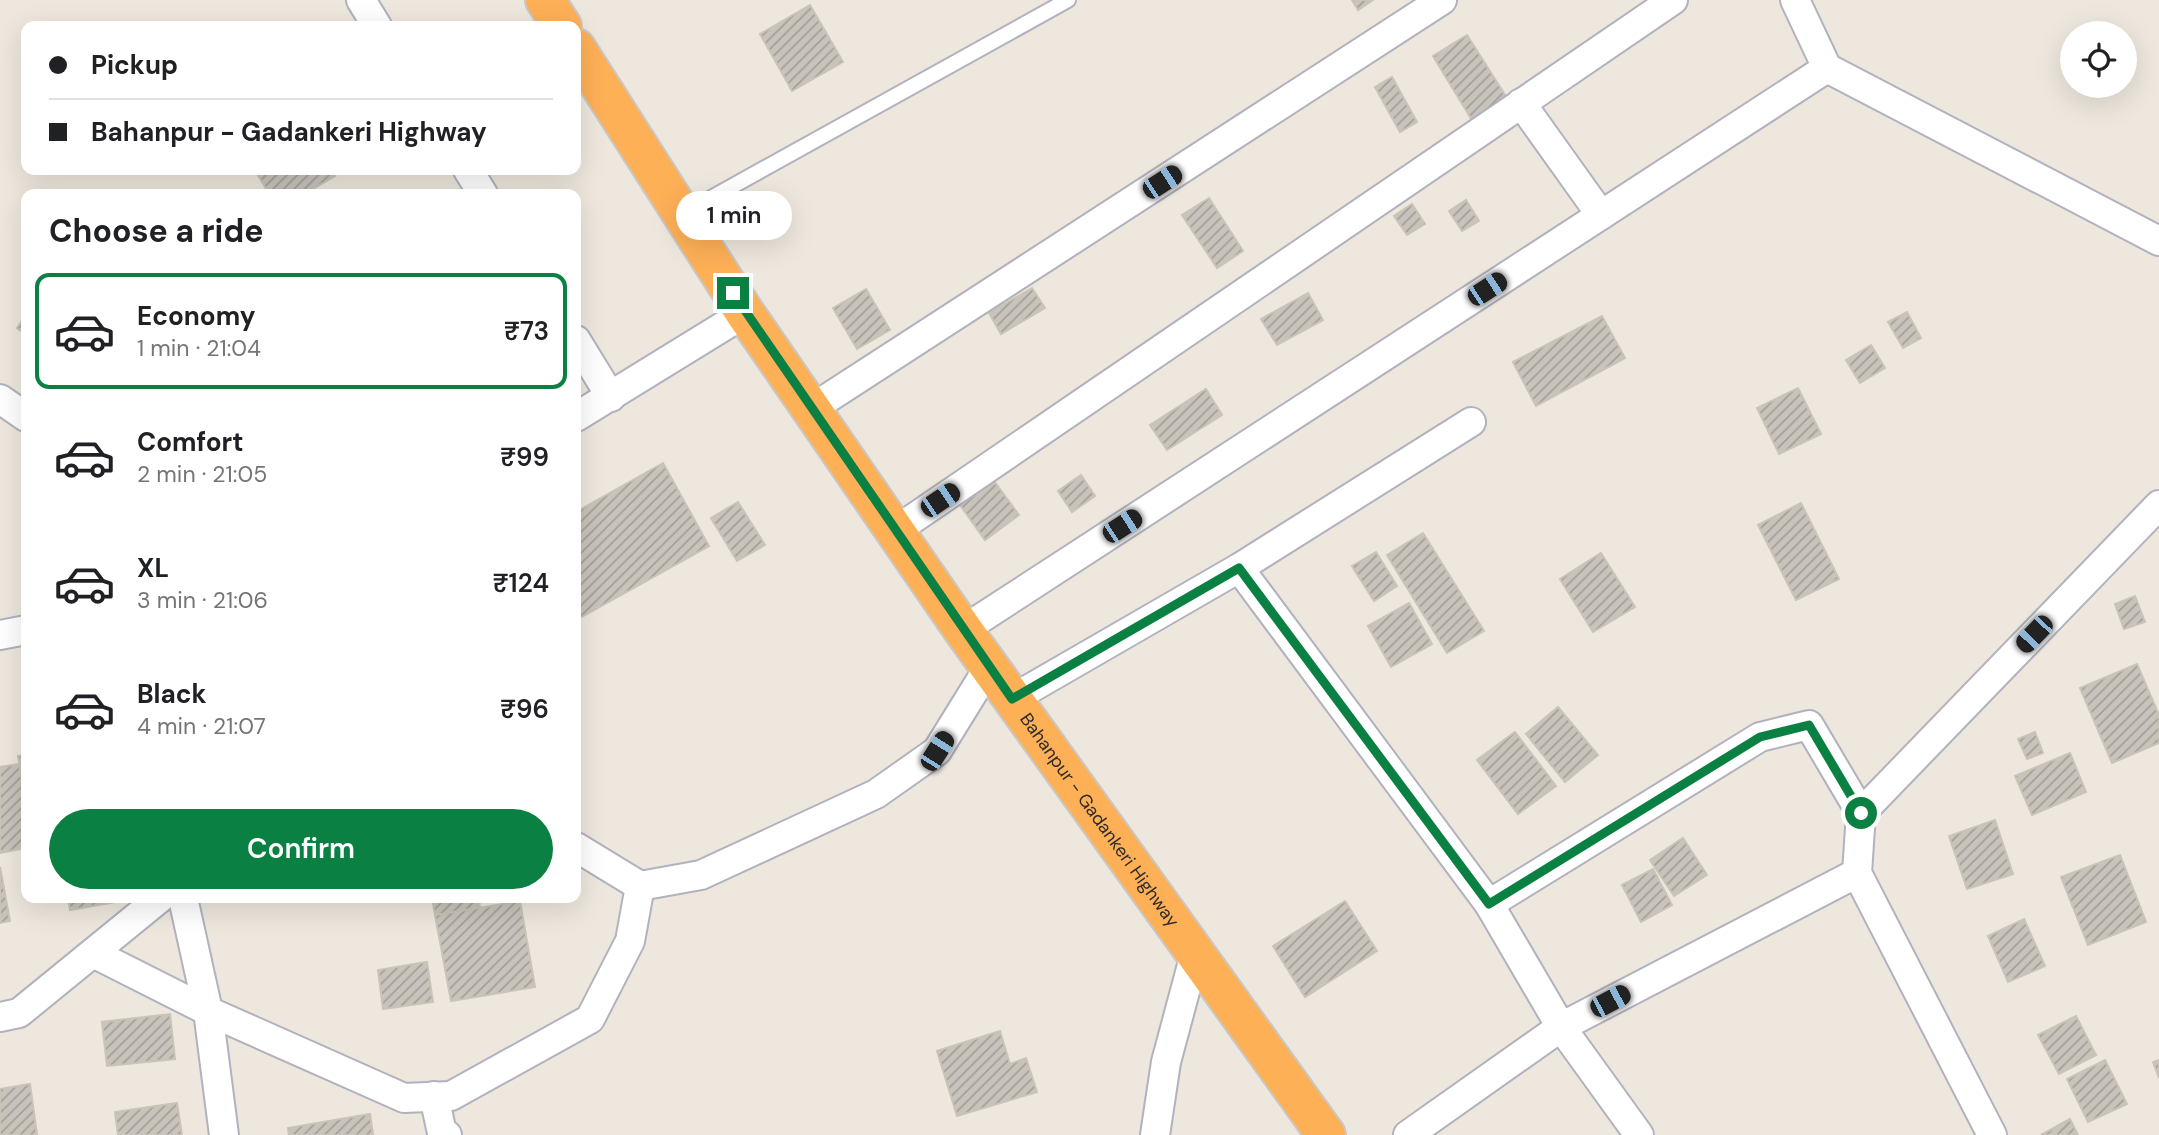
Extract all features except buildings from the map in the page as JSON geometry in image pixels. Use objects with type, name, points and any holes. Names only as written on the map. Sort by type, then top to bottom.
[{"type":"highway","points":[[545,0],[559,21]]},
{"type":"highway","name":"Bahanpur - Gadankeri Highway","points":[[581,56],[745,313],[895,531],[989,667],[1326,1135]]},
{"type":"street","points":[[361,0],[374,21]]},
{"type":"street","points":[[811,409],[1442,0]]},
{"type":"street","points":[[895,531],[1673,0]]},
{"type":"street","points":[[1795,0],[1827,68],[2159,241]]},
{"type":"street","points":[[963,629],[1827,68]]},
{"type":"street","points":[[1521,103],[1601,215]]},
{"type":"street","points":[[581,414],[745,313]]},
{"type":"street","points":[[581,348],[611,397]]},
{"type":"street","points":[[0,399],[21,414]]},
{"type":"street","points":[[1012,699],[1239,568],[1471,422]]},
{"type":"street","points":[[1861,813],[2159,505]]},
{"type":"street","points":[[1239,568],[1489,904],[1561,1027],[1639,1135]]},
{"type":"street","points":[[0,635],[21,631]]},
{"type":"street","points":[[581,850],[640,886],[701,876],[876,794],[937,751],[989,667]]},
{"type":"street","points":[[1489,904],[1760,737],[1809,725],[1861,813],[1857,873],[1992,1135]]},
{"type":"street","points":[[1408,1135],[1561,1027],[1857,873]]},
{"type":"street","points":[[93,953],[208,1011],[404,1098],[451,1096],[590,1019],[630,941],[640,886]]},
{"type":"street","points":[[0,1017],[19,1013],[154,903]]},
{"type":"street","points":[[184,903],[208,1011],[224,1135]]},
{"type":"street","points":[[1154,1135],[1166,1062],[1195,954]]},
{"type":"street","points":[[434,1096],[442,1133],[447,1135]]},
{"type":"lane","points":[[683,214],[1068,0]]},
{"type":"route","points":[[733,293],[1012,699],[1239,568],[1489,904],[1760,737],[1809,725],[1861,813]]}]
